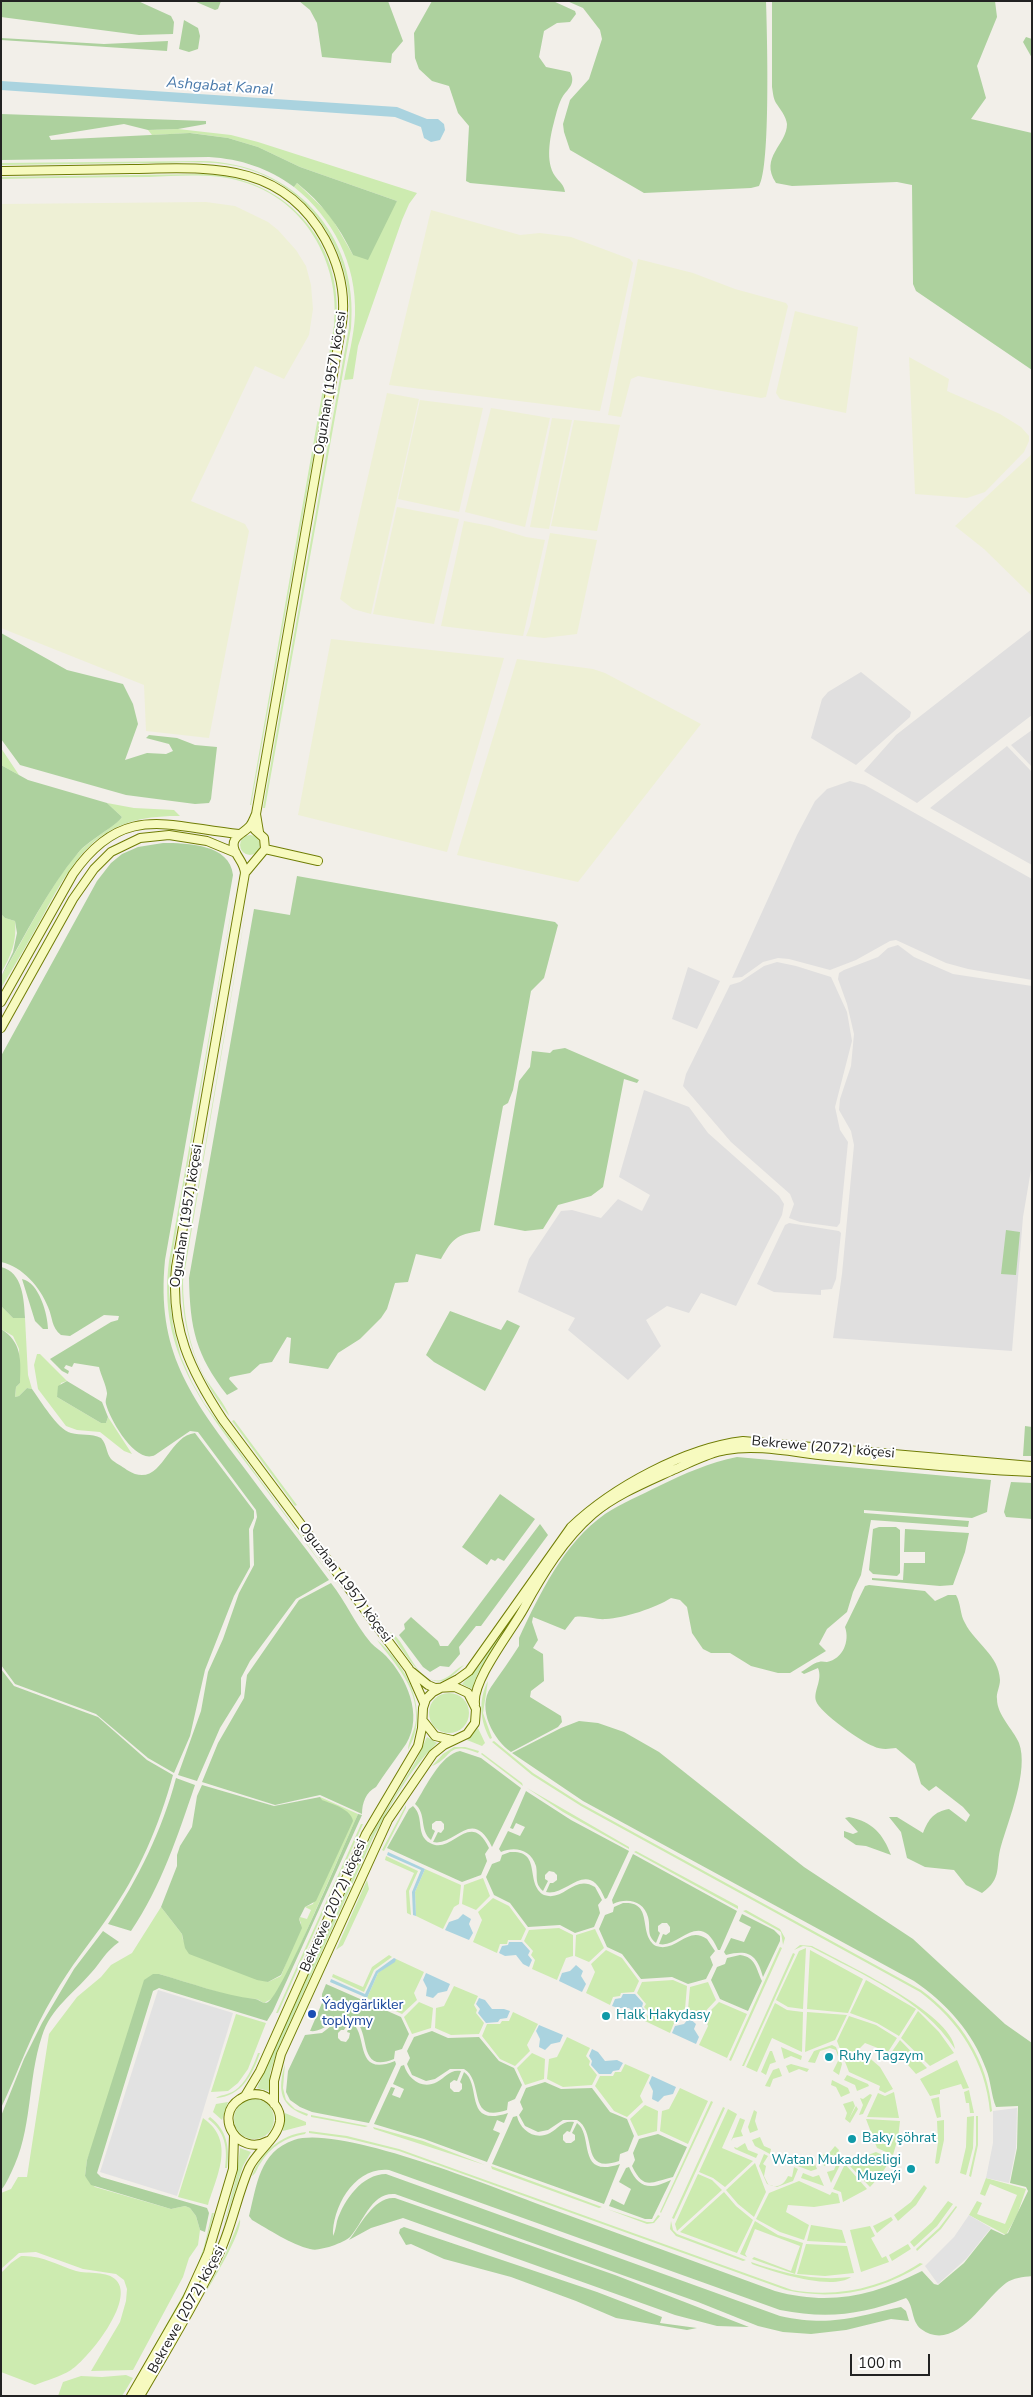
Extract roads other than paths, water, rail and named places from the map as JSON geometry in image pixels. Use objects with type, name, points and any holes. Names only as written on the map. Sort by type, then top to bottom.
[{"type":"main road","name":"Oguzhan (1957) köçesi","points":[[1,171],[210,168],[241,173],[266,183],[296,203],[318,228],[334,258],[343,294],[342,323],[256,814],[251,825],[242,832],[234,843],[245,874],[178,1260],[175,1292],[178,1322],[188,1360],[207,1395],[410,1670],[424,1703]]},
{"type":"main road","name":"Oguzhan (1957) köçesi","points":[[256,814],[259,832],[265,841],[265,849]]},
{"type":"main road","points":[[1,1002],[73,874],[104,841],[132,827],[157,823],[259,832]]},
{"type":"main road","points":[[1,1028],[73,899],[98,863],[111,852],[140,838],[169,835],[207,841],[251,861],[258,859]]},
{"type":"main road","points":[[245,874],[265,849],[318,861]]},
{"type":"main road","name":"Bekrewe (2072) köçesi","points":[[131,2396],[192,2290],[208,2254],[230,2180],[234,2156],[234,2135],[228,2122],[229,2113],[234,2104],[245,2096],[260,2071],[369,1829],[418,1746],[424,1703],[433,1692],[469,1671],[571,1527],[591,1508],[610,1495],[658,1470],[708,1447],[743,1441],[944,1460],[1032,1466]]},
{"type":"main road","name":"Bekrewe (2072) köçesi","points":[[140,2396],[194,2303],[219,2254],[229,2231],[249,2167],[277,2131],[280,2122],[274,2104],[274,2081],[281,2054],[379,1836],[426,1761],[438,1749],[466,1734],[473,1727],[477,1714],[475,1704],[476,1690],[483,1673],[511,1632],[538,1582],[576,1531],[595,1513],[615,1500],[664,1474],[711,1454],[727,1450],[760,1449],[944,1467],[1032,1472]]},
{"type":"main road","name":"Oguzhan (1957) köçesi","points":[[410,1670],[428,1685],[435,1688],[446,1686]]},
{"type":"main road","points":[[446,1686],[464,1690],[475,1704]]},
{"type":"main road","points":[[423,1717],[426,1726],[435,1736],[454,1740]]},
{"type":"main road","points":[[245,2096],[259,2095],[274,2104]]},
{"type":"main road","points":[[234,2135],[241,2142],[250,2145],[259,2145],[268,2141]]},
{"type":"water","points":[[1,81],[397,107],[427,119],[438,119],[444,124],[445,130],[440,140],[431,142],[424,138],[421,127],[395,117],[1,90]]},
{"type":"water","points":[[388,1852],[425,1869],[415,1892],[416,1916],[413,1915],[412,1892],[421,1870],[387,1855]]},
{"type":"water","points":[[463,1914],[471,1919],[469,1924],[473,1933],[469,1940],[445,1930],[449,1922],[458,1919]]},
{"type":"water","points":[[509,1942],[522,1942],[530,1951],[528,1955],[532,1960],[529,1967],[523,1964],[516,1955],[505,1956],[499,1953],[502,1946],[508,1945]]},
{"type":"water","points":[[394,1958],[396,1959],[395,1962],[378,1973],[367,1998],[330,1982],[331,1979],[365,1994],[376,1971]]},
{"type":"water","points":[[576,1965],[583,1971],[581,1976],[586,1984],[582,1992],[559,1981],[562,1973],[570,1971]]},
{"type":"water","points":[[426,1973],[450,1984],[447,1991],[438,1993],[433,1998],[426,1996],[427,1988],[423,1980]]},
{"type":"water","points":[[623,1994],[635,1994],[643,2003],[642,2007],[646,2012],[643,2019],[629,2008],[612,2006],[615,1999],[621,1998]]},
{"type":"water","points":[[479,1998],[485,2000],[492,2009],[510,2011],[507,2018],[500,2019],[498,2022],[486,2023],[478,2013],[480,2009],[476,2004]]},
{"type":"water","points":[[689,2018],[696,2024],[694,2029],[699,2037],[696,2044],[672,2033],[675,2026],[684,2024]]},
{"type":"water","points":[[539,2025],[563,2035],[560,2042],[551,2044],[545,2050],[539,2047],[540,2039],[536,2031]]},
{"type":"water","points":[[592,2049],[598,2052],[605,2061],[617,2060],[623,2063],[619,2070],[613,2071],[611,2074],[599,2074],[591,2065],[592,2061],[589,2056]]},
{"type":"water","points":[[652,2076],[676,2087],[673,2094],[664,2096],[658,2102],[652,2099],[653,2091],[649,2083]]},
{"type":"place","name":"Ýadygärlikler toplymy","points":[[312,2014]]},
{"type":"place","name":"Halk Hakydasy","points":[[606,2016]]},
{"type":"place","name":"Ruhy Tagzym","points":[[829,2057]]},
{"type":"place","name":"Baky şöhrat","points":[[852,2139]]},
{"type":"place","name":"Watan Mukaddesligi Muzeýi","points":[[911,2169]]},
{"type":"water label","name":"Ashgabat Kanal","points":[[220,87]]}]
